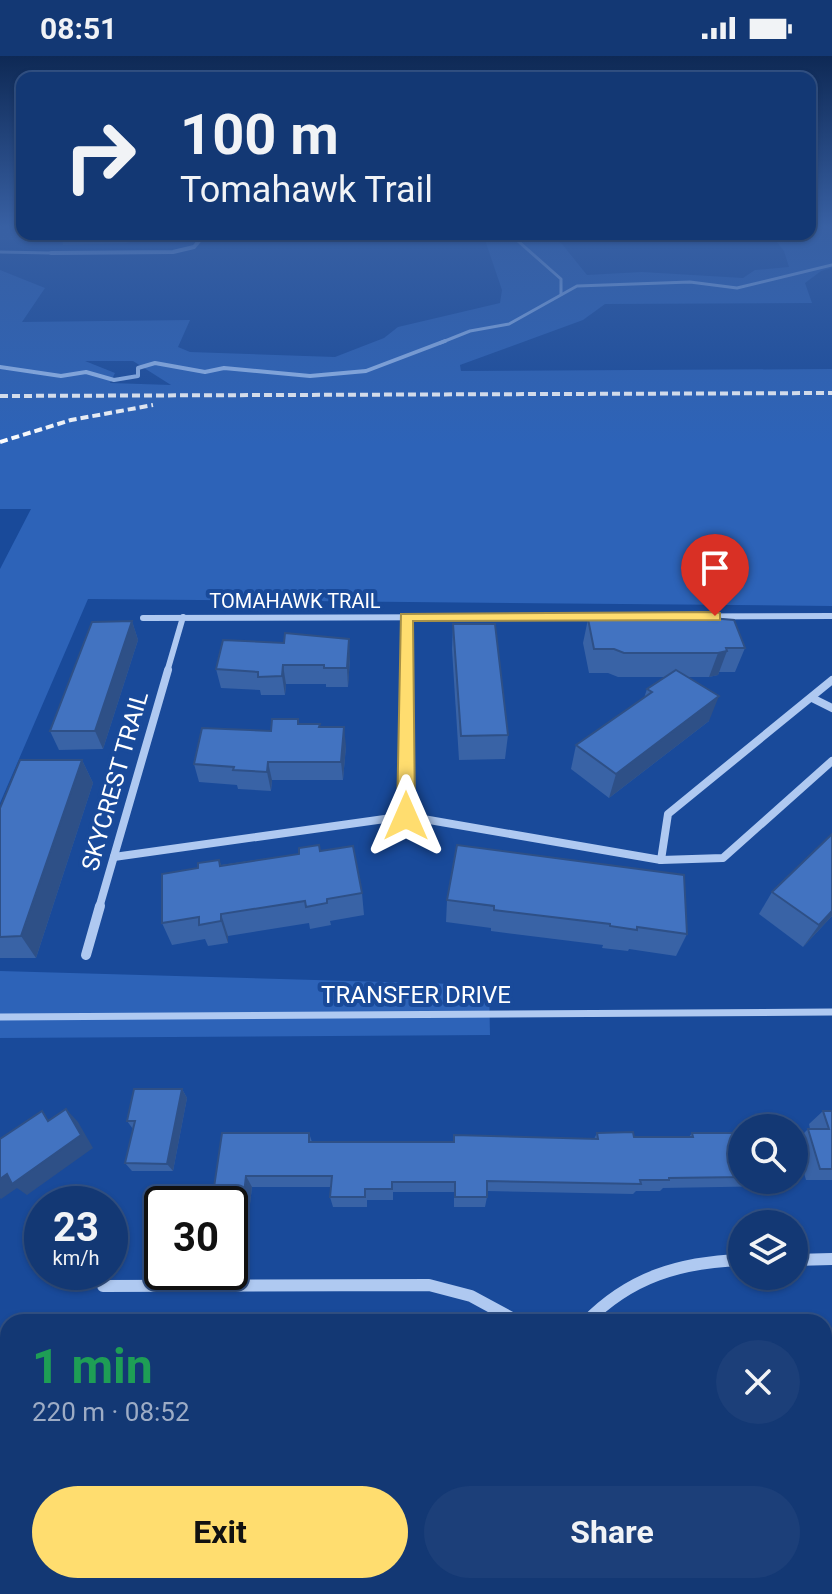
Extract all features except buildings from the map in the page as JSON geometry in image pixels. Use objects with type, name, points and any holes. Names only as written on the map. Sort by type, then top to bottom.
[{"type":"street","name":"TOMAHAWK TRAIL","points":[[143,618],[832,616]]},
{"type":"street","name":"SKYCREST TRAIL","points":[[86,955],[183,617]]},
{"type":"street","points":[[406,617],[406,816]]},
{"type":"street","points":[[661,860],[668,814],[832,680]]},
{"type":"street","points":[[812,698],[832,708]]},
{"type":"street","points":[[114,857],[406,816],[661,860],[723,858],[832,761]]},
{"type":"street","points":[[808,1260],[832,1259]]},
{"type":"street","points":[[594,1314],[612,1297],[648,1275],[703,1261],[728,1260]]},
{"type":"street","points":[[128,1286],[429,1285],[457,1291],[505,1314]]},
{"type":"lane","name":"TRANSFER DRIVE","points":[[0,1017],[832,1012]]},
{"type":"shaded area","points":[[0,300],[37,300],[22,322],[190,320],[178,347],[190,352],[335,357],[384,338],[398,327],[500,303],[500,300],[811,300],[812,303],[605,304],[583,320],[460,365],[461,371],[832,369],[832,606],[88,599],[0,803],[0,569],[31,509],[0,509]],"holes":[[[85,361],[133,361],[171,385],[110,383],[115,373]]]},
{"type":"shaded area","points":[[0,971],[489,985],[490,1035],[0,1038]]},
{"type":"waterway","points":[[445,341],[470,331],[509,324],[552,300]]},
{"type":"waterway","points":[[0,367],[61,376],[86,372],[114,380],[138,376],[138,368],[155,363],[205,372],[224,368],[310,376],[366,371],[445,341]]},
{"type":"waterway","points":[[440,343],[445,341]]},
{"type":"railway","points":[[0,396],[832,393]]},
{"type":"railway","points":[[0,442],[71,420],[153,405]]},
{"type":"route","points":[[406,816],[406,617],[715,616]]}]
